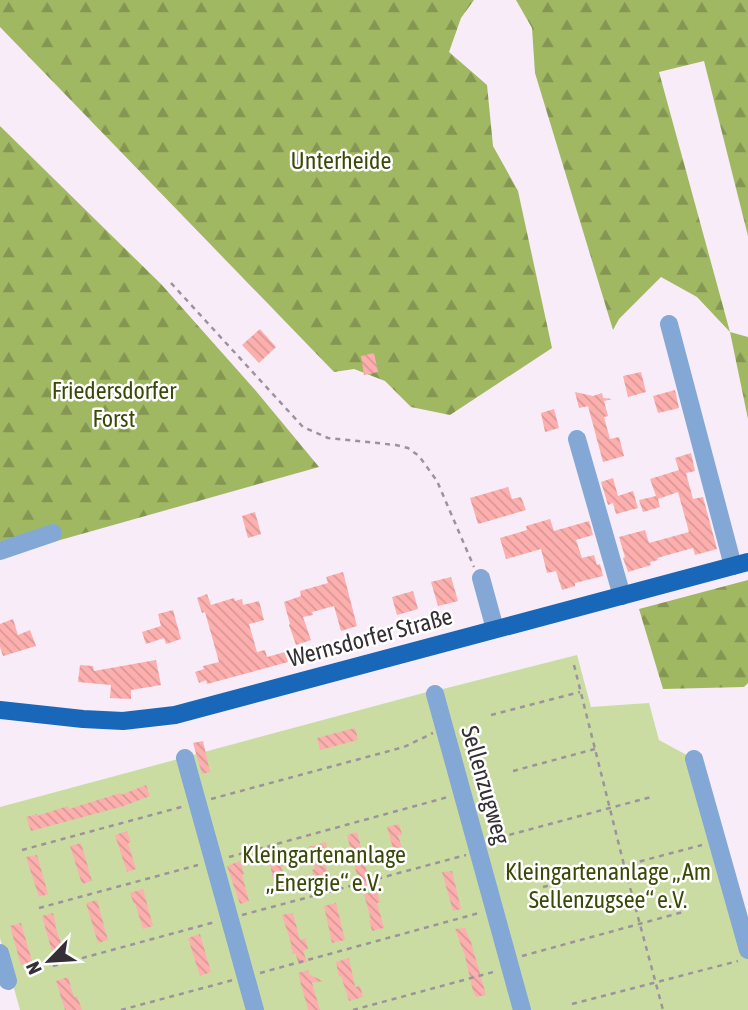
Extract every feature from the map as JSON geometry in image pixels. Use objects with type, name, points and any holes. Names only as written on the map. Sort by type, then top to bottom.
[{"type":"main road","name":"Wernsdorfer Straße","points":[[0,710],[122,721],[175,715],[741,564]]},
{"type":"lane","points":[[669,324],[741,564]]},
{"type":"lane","points":[[577,439],[622,596]]},
{"type":"lane","points":[[0,551],[53,533]]},
{"type":"lane","points":[[481,578],[495,629]]},
{"type":"lane","name":"Sellenzugweg","points":[[435,694],[522,1010]]},
{"type":"lane","points":[[185,758],[255,1010]]},
{"type":"lane","points":[[694,759],[748,950]]},
{"type":"lane","points":[[0,953],[8,981]]},
{"type":"path","points":[[171,283],[303,427],[328,438],[396,445],[408,448],[419,456],[436,481],[481,578]]},
{"type":"path","points":[[574,665],[663,1010]]},
{"type":"path","points":[[491,715],[580,692]]},
{"type":"path","points":[[22,849],[404,747],[444,727]]},
{"type":"path","points":[[513,771],[595,749]]},
{"type":"path","points":[[39,908],[461,793]]},
{"type":"path","points":[[53,966],[651,797]]},
{"type":"path","points":[[543,887],[716,841]]},
{"type":"path","points":[[121,1010],[495,909]]},
{"type":"path","points":[[354,1010],[682,912]]},
{"type":"path","points":[[572,1004],[748,959]]},
{"type":"green space","name":"Unterheide","points":[[0,0],[474,0],[461,18],[449,52],[487,85],[493,146],[518,191],[552,348],[450,415],[411,407],[385,381],[354,369],[334,372],[0,27]]},
{"type":"green space","points":[[516,0],[748,0],[748,236],[704,61],[659,72],[730,332],[697,297],[661,277],[619,319],[613,330],[535,73],[532,28]]},
{"type":"green space","name":"Friedersdorfer Forst","points":[[0,126],[161,284],[319,467],[0,557]]},
{"type":"green space","points":[[730,332],[748,337],[748,419]]},
{"type":"green space","points":[[748,580],[748,683],[744,687],[663,689],[639,609]]},
{"type":"green space","name":"Kleingartenanlage „Energie“ e.V.","points":[[577,655],[591,707],[649,703],[659,740],[694,759],[748,927],[748,1010],[20,1010],[0,938],[0,807],[427,692],[443,692],[443,689]]},
{"type":"building","points":[[260,329],[276,347],[259,363],[242,345]]},
{"type":"building","points":[[374,353],[378,372],[364,375],[361,356]]},
{"type":"building","points":[[641,372],[646,392],[628,397],[623,376]]},
{"type":"building","points":[[675,390],[679,408],[658,413],[653,396]]},
{"type":"building","points":[[575,392],[593,396],[602,393],[603,398],[612,399],[604,401],[608,416],[604,417],[610,439],[619,437],[624,456],[603,462],[588,406],[579,408]]},
{"type":"building","points":[[554,409],[559,428],[545,432],[541,413]]},
{"type":"building","points":[[691,453],[695,471],[686,473],[693,499],[703,497],[717,549],[695,555],[693,548],[657,558],[658,560],[650,562],[651,565],[628,572],[619,537],[645,530],[649,543],[689,532],[678,492],[658,499],[660,507],[643,512],[639,500],[656,496],[650,479],[679,470],[675,458]]},
{"type":"building","points":[[613,478],[618,496],[633,491],[638,508],[616,514],[613,503],[608,505],[601,482]]},
{"type":"building","points":[[508,487],[512,499],[521,497],[526,510],[478,524],[470,498]]},
{"type":"building","points":[[255,512],[261,534],[248,538],[242,516]]},
{"type":"building","points":[[550,519],[554,531],[589,521],[593,535],[576,540],[582,558],[594,555],[603,576],[575,583],[575,586],[562,590],[556,571],[547,573],[541,549],[506,559],[500,538],[527,530],[526,526]]},
{"type":"building","points":[[343,572],[357,626],[341,631],[334,606],[312,612],[313,615],[303,617],[311,640],[296,645],[284,602],[301,596],[300,591],[328,583],[326,577]]},
{"type":"building","points":[[451,577],[458,601],[438,606],[431,582]]},
{"type":"building","points":[[413,591],[418,609],[397,615],[392,597]]},
{"type":"building","points":[[207,594],[211,605],[234,598],[235,601],[242,599],[243,605],[259,601],[264,620],[249,624],[257,652],[265,650],[267,657],[285,652],[288,662],[207,684],[206,680],[199,683],[195,672],[204,669],[203,666],[219,662],[205,612],[202,613],[197,598]]},
{"type":"building","points":[[173,610],[181,639],[166,644],[164,638],[146,644],[142,632],[161,626],[158,614]]},
{"type":"building","points":[[13,619],[18,635],[30,630],[36,646],[3,656],[0,647],[0,624]]},
{"type":"building","points":[[156,660],[161,685],[131,690],[131,699],[110,698],[111,685],[78,682],[80,665],[93,666],[94,671]]},
{"type":"building","points":[[355,728],[358,740],[320,750],[317,738]]},
{"type":"building","points":[[203,741],[210,772],[202,774],[193,743]]},
{"type":"building","points":[[146,785],[150,796],[124,806],[31,831],[26,817],[68,806],[69,809],[120,793],[121,795]]},
{"type":"building","points":[[399,824],[402,835],[398,836],[406,859],[397,862],[387,827]]},
{"type":"building","points":[[127,831],[136,869],[127,872],[115,835]]},
{"type":"building","points":[[357,832],[370,884],[362,887],[347,835]]},
{"type":"building","points":[[326,842],[328,855],[323,856],[329,878],[315,882],[312,870],[315,869],[308,847]]},
{"type":"building","points":[[81,843],[92,881],[82,884],[70,846]]},
{"type":"building","points":[[270,845],[275,856],[279,855],[285,866],[281,867],[290,888],[278,893],[267,846]]},
{"type":"building","points":[[37,855],[48,894],[39,897],[26,857]]},
{"type":"building","points":[[240,861],[249,901],[240,904],[227,866]]},
{"type":"building","points":[[452,871],[461,909],[453,911],[442,872]]},
{"type":"building","points":[[143,889],[153,926],[143,929],[130,893]]},
{"type":"building","points":[[377,891],[380,902],[377,903],[384,928],[372,931],[364,894]]},
{"type":"building","points":[[97,900],[108,940],[98,943],[86,903]]},
{"type":"building","points":[[336,903],[345,940],[332,943],[324,906]]},
{"type":"building","points":[[53,913],[64,952],[53,955],[42,916]]},
{"type":"building","points":[[293,913],[300,940],[305,938],[308,949],[303,951],[307,962],[299,964],[295,953],[293,954],[282,915]]},
{"type":"building","points":[[21,923],[32,961],[21,965],[10,926]]},
{"type":"building","points":[[465,928],[486,995],[476,997],[473,991],[455,929]]},
{"type":"building","points":[[200,934],[211,972],[200,976],[188,938]]},
{"type":"building","points":[[349,958],[355,987],[360,986],[363,997],[349,1001],[336,962]]},
{"type":"building","points":[[308,970],[310,975],[323,981],[312,983],[320,1010],[308,1010],[298,973]]},
{"type":"building","points":[[68,977],[74,997],[77,996],[82,1010],[65,1010],[56,981]]},
{"type":"park label","name":"Kleingartenanlage „Am Sellenzugsee“ e.V.","points":[[608,885]]}]
